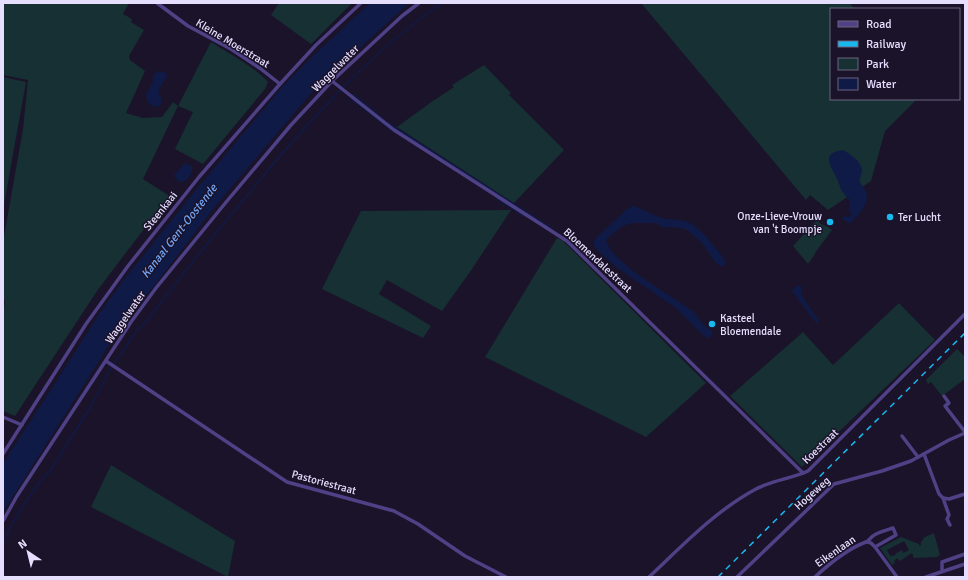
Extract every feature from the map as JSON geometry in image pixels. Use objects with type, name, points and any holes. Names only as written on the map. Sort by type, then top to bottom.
[{"type":"street","name":"Kleine Moerstraat","points":[[157,3],[188,26],[231,50],[261,69],[280,84]]},
{"type":"street","name":"Steenkaai","points":[[3,454],[86,324],[128,266],[199,177],[280,84],[316,45],[361,3]]},
{"type":"street","name":"Waggelwater","points":[[3,521],[17,496],[131,322],[161,282],[291,125],[332,81],[402,16],[419,3]]},
{"type":"street","name":"Bloemendalestraat","points":[[332,81],[394,130],[567,241],[803,473]]},
{"type":"street","name":"Koestraat","points":[[649,577],[702,528],[749,493],[773,481],[803,473],[817,463],[965,314]]},
{"type":"street","name":"Pastoriestraat","points":[[106,361],[287,482],[394,511],[418,524],[466,556],[506,577]]},
{"type":"street","name":"Hogeweg","points":[[737,577],[834,484],[882,471],[918,457],[965,433],[945,406],[949,403],[944,396]]},
{"type":"street","points":[[3,417],[22,425]]},
{"type":"street","points":[[902,436],[918,457]]},
{"type":"street","points":[[924,454],[939,494],[943,498],[949,515],[947,519],[950,525]]},
{"type":"street","points":[[943,498],[949,499],[965,494]]},
{"type":"street","name":"Eikenlaan","points":[[867,542],[873,536],[893,528],[896,535],[875,547]]},
{"type":"street","name":"Eikenlaan","points":[[815,577],[840,556],[861,543],[867,542],[871,543],[875,547],[896,576]]},
{"type":"street","points":[[942,571],[942,562],[965,554]]},
{"type":"street","points":[[926,577],[965,564]]},
{"type":"green space","points":[[3,3],[129,3],[123,14],[132,19],[131,22],[144,30],[129,56],[130,60],[145,71],[126,113],[143,118],[162,117],[173,102],[178,106],[143,179],[171,197],[163,205],[97,291],[15,416],[3,411],[3,309],[5,303],[3,297],[3,242],[23,129],[28,80],[3,75]]},
{"type":"green space","points":[[279,3],[352,3],[311,44],[271,15]]},
{"type":"green space","points":[[641,3],[853,3],[851,5],[854,8],[830,8],[830,100],[916,100],[885,131],[871,181],[828,210],[810,195],[806,200]]},
{"type":"green space","points":[[211,42],[249,66],[263,76],[268,82],[265,89],[203,164],[175,149],[193,112],[178,106]]},
{"type":"green space","points":[[484,65],[511,93],[509,95],[564,150],[514,203],[397,127],[454,87],[452,85]]},
{"type":"green space","points":[[3,77],[26,82],[3,210]]},
{"type":"green space","points":[[511,210],[442,311],[387,280],[379,294],[431,326],[423,338],[322,289],[361,211]]},
{"type":"green space","points":[[822,214],[819,223],[832,230],[808,264],[793,246]]},
{"type":"green space","points":[[557,238],[562,240],[706,383],[646,437],[485,357]]},
{"type":"green space","points":[[899,303],[935,340],[802,467],[730,396],[803,332],[833,365]]},
{"type":"green space","points":[[957,349],[965,357],[965,379],[942,396],[931,382],[928,384],[926,380]]},
{"type":"green space","points":[[111,465],[235,541],[228,577],[91,507]]},
{"type":"green space","points":[[934,533],[940,555],[937,557],[914,558],[912,553],[900,561],[897,558],[894,561],[895,563],[892,565],[880,548],[901,537],[919,544],[919,546],[925,537]],"holes":[[[904,541],[909,550],[903,553],[902,550],[895,554],[896,555],[890,556],[887,550]]]},
{"type":"water","name":"Kanaal Gent-Oostende","points":[[370,3],[409,3],[314,90],[217,204],[113,339],[3,512],[3,463],[99,314],[122,282],[199,186],[283,86]]},
{"type":"water","points":[[160,71],[166,73],[167,76],[158,91],[162,101],[160,105],[154,107],[148,103],[146,95],[153,82],[153,75]]},
{"type":"water","points":[[843,150],[860,164],[862,170],[860,182],[867,194],[864,207],[852,222],[849,223],[842,219],[844,216],[848,217],[852,214],[849,210],[850,200],[841,190],[829,160],[830,156],[836,151]]},
{"type":"water","points":[[185,163],[192,166],[192,171],[188,178],[181,183],[175,178],[174,175]]},
{"type":"water","points":[[633,206],[662,218],[681,220],[690,223],[702,232],[726,262],[724,266],[720,266],[716,263],[702,243],[687,230],[681,228],[663,227],[655,223],[631,223],[623,226],[606,241],[611,250],[632,270],[695,313],[701,322],[713,333],[710,338],[702,334],[676,308],[616,267],[594,246],[594,241],[597,237],[627,209]]},
{"type":"water","points":[[800,285],[802,290],[801,295],[819,321],[816,323],[792,291],[795,287]]},
{"type":"waterway","points":[[3,543],[12,524],[27,500],[50,471],[91,406],[111,368],[138,329],[146,322],[254,187],[319,113],[390,43],[442,3]]},
{"type":"waterway","points":[[353,94],[388,123],[551,228]]},
{"type":"waterway","points":[[350,98],[394,132]]},
{"type":"waterway","points":[[496,198],[524,216]]},
{"type":"railway","points":[[718,577],[965,333]]},
{"type":"place","name":"Ter Lucht","points":[[890,217]]},
{"type":"place","name":"Onze-Lieve-Vrouw van 't Boompje","points":[[830,222]]},
{"type":"place","name":"Kasteel Bloemendale","points":[[712,324]]}]
